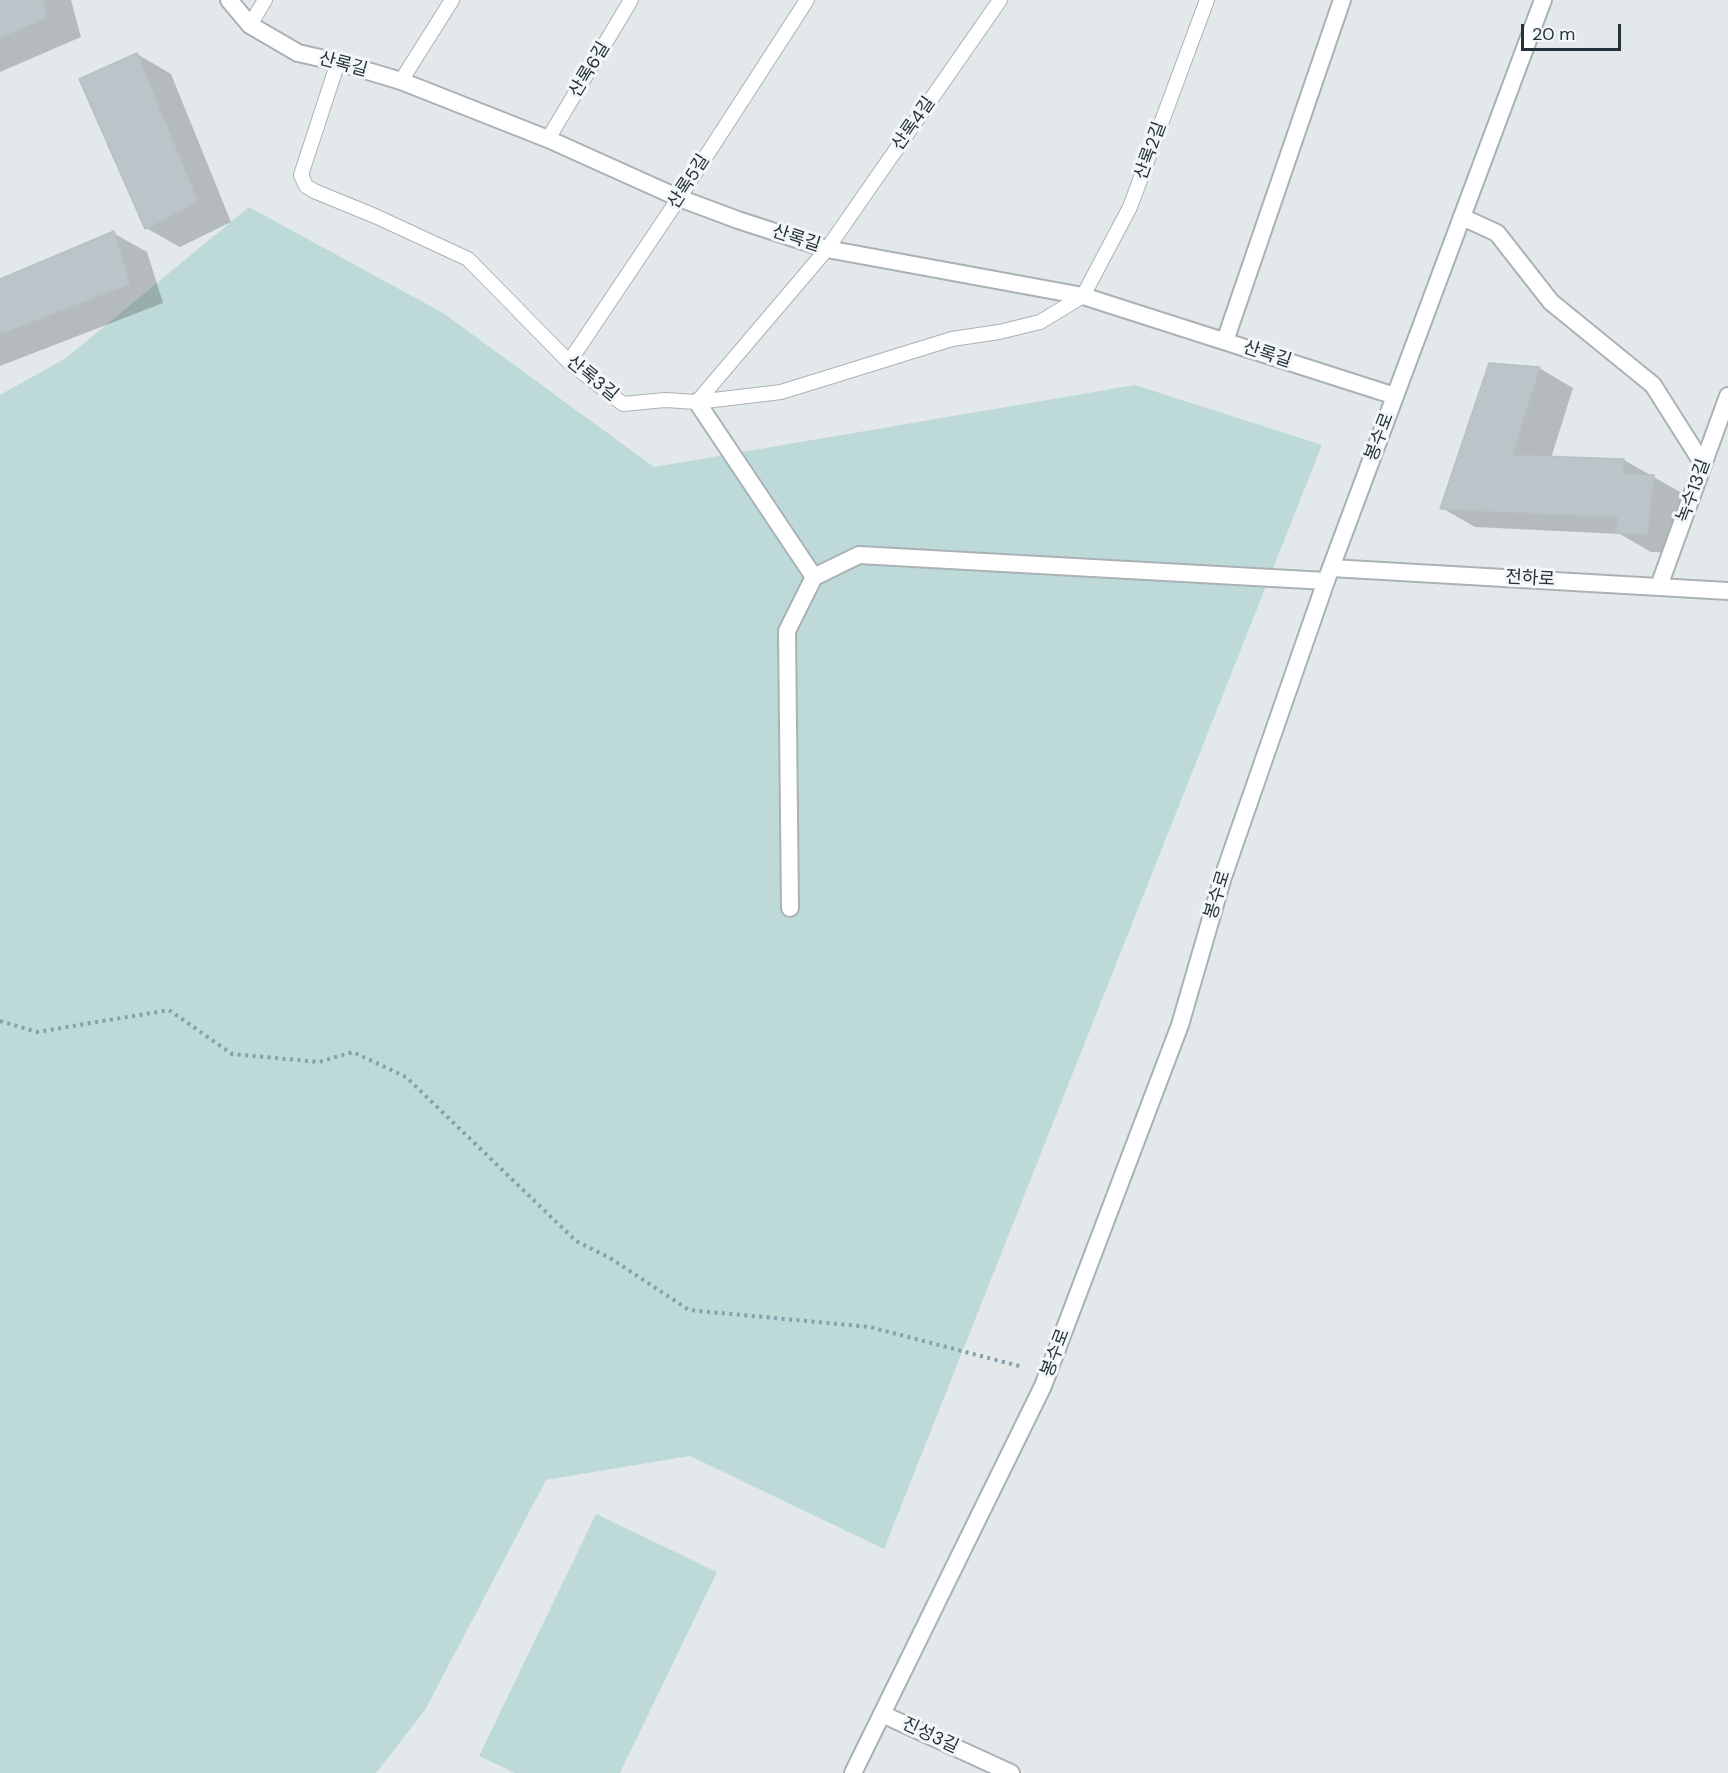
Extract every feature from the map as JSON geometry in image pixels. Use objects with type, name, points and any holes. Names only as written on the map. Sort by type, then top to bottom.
[{"type":"street","name":"산록길","points":[[229,0],[250,25],[298,53],[338,62],[401,81],[548,139],[679,198],[738,220],[827,249],[1083,296],[1395,396]]},
{"type":"street","points":[[1224,341],[1342,0]]},
{"type":"street","name":"봉수로","points":[[854,1773],[1048,1374],[1180,1025],[1223,877],[1329,575],[1543,0]]},
{"type":"street","points":[[1462,217],[1497,233],[1551,302],[1653,385],[1703,464]]},
{"type":"street","name":"녹수13길","points":[[1659,586],[1728,396]]},
{"type":"street","points":[[697,402],[814,577],[787,631],[790,908]]},
{"type":"street","name":"전하로","points":[[814,577],[859,555],[1659,586],[1728,591]]},
{"type":"street","name":"진성3길","points":[[882,1714],[1011,1773]]},
{"type":"lane","points":[[250,25],[265,0]]},
{"type":"lane","points":[[401,81],[452,0]]},
{"type":"lane","name":"산록6길","points":[[548,139],[631,0]]},
{"type":"lane","name":"산록5길","points":[[569,362],[679,198],[807,0]]},
{"type":"lane","name":"산록4길","points":[[697,402],[827,249],[1000,0]]},
{"type":"lane","name":"산록2길","points":[[1083,296],[1130,207],[1208,0]]},
{"type":"lane","name":"산록3길","points":[[338,62],[301,175],[306,186],[314,192],[375,216],[468,259],[569,362],[623,404],[665,400],[697,402],[782,392],[952,339],[999,332],[1040,322],[1083,296]]},
{"type":"path","points":[[0,1021],[37,1032],[169,1010],[232,1054],[319,1062],[352,1052],[406,1077],[576,1241],[610,1258],[689,1310],[870,1327],[1048,1374]]},
{"type":"green space","points":[[249,207],[443,313],[654,467],[1135,385],[1322,445],[884,1549],[690,1456],[546,1480],[425,1710],[376,1773],[0,1773],[0,395],[66,358]]},
{"type":"green space","points":[[596,1514],[717,1572],[620,1773],[515,1773],[479,1756]]},
{"type":"building","points":[[0,0],[43,0],[47,17],[0,38]]},
{"type":"building","points":[[137,53],[198,202],[145,229],[79,79]]},
{"type":"building","points":[[114,231],[130,284],[0,334],[0,279]]},
{"type":"building","points":[[1489,363],[1540,367],[1512,455],[1624,459],[1623,475],[1654,475],[1647,534],[1615,533],[1618,517],[1440,509]]}]
